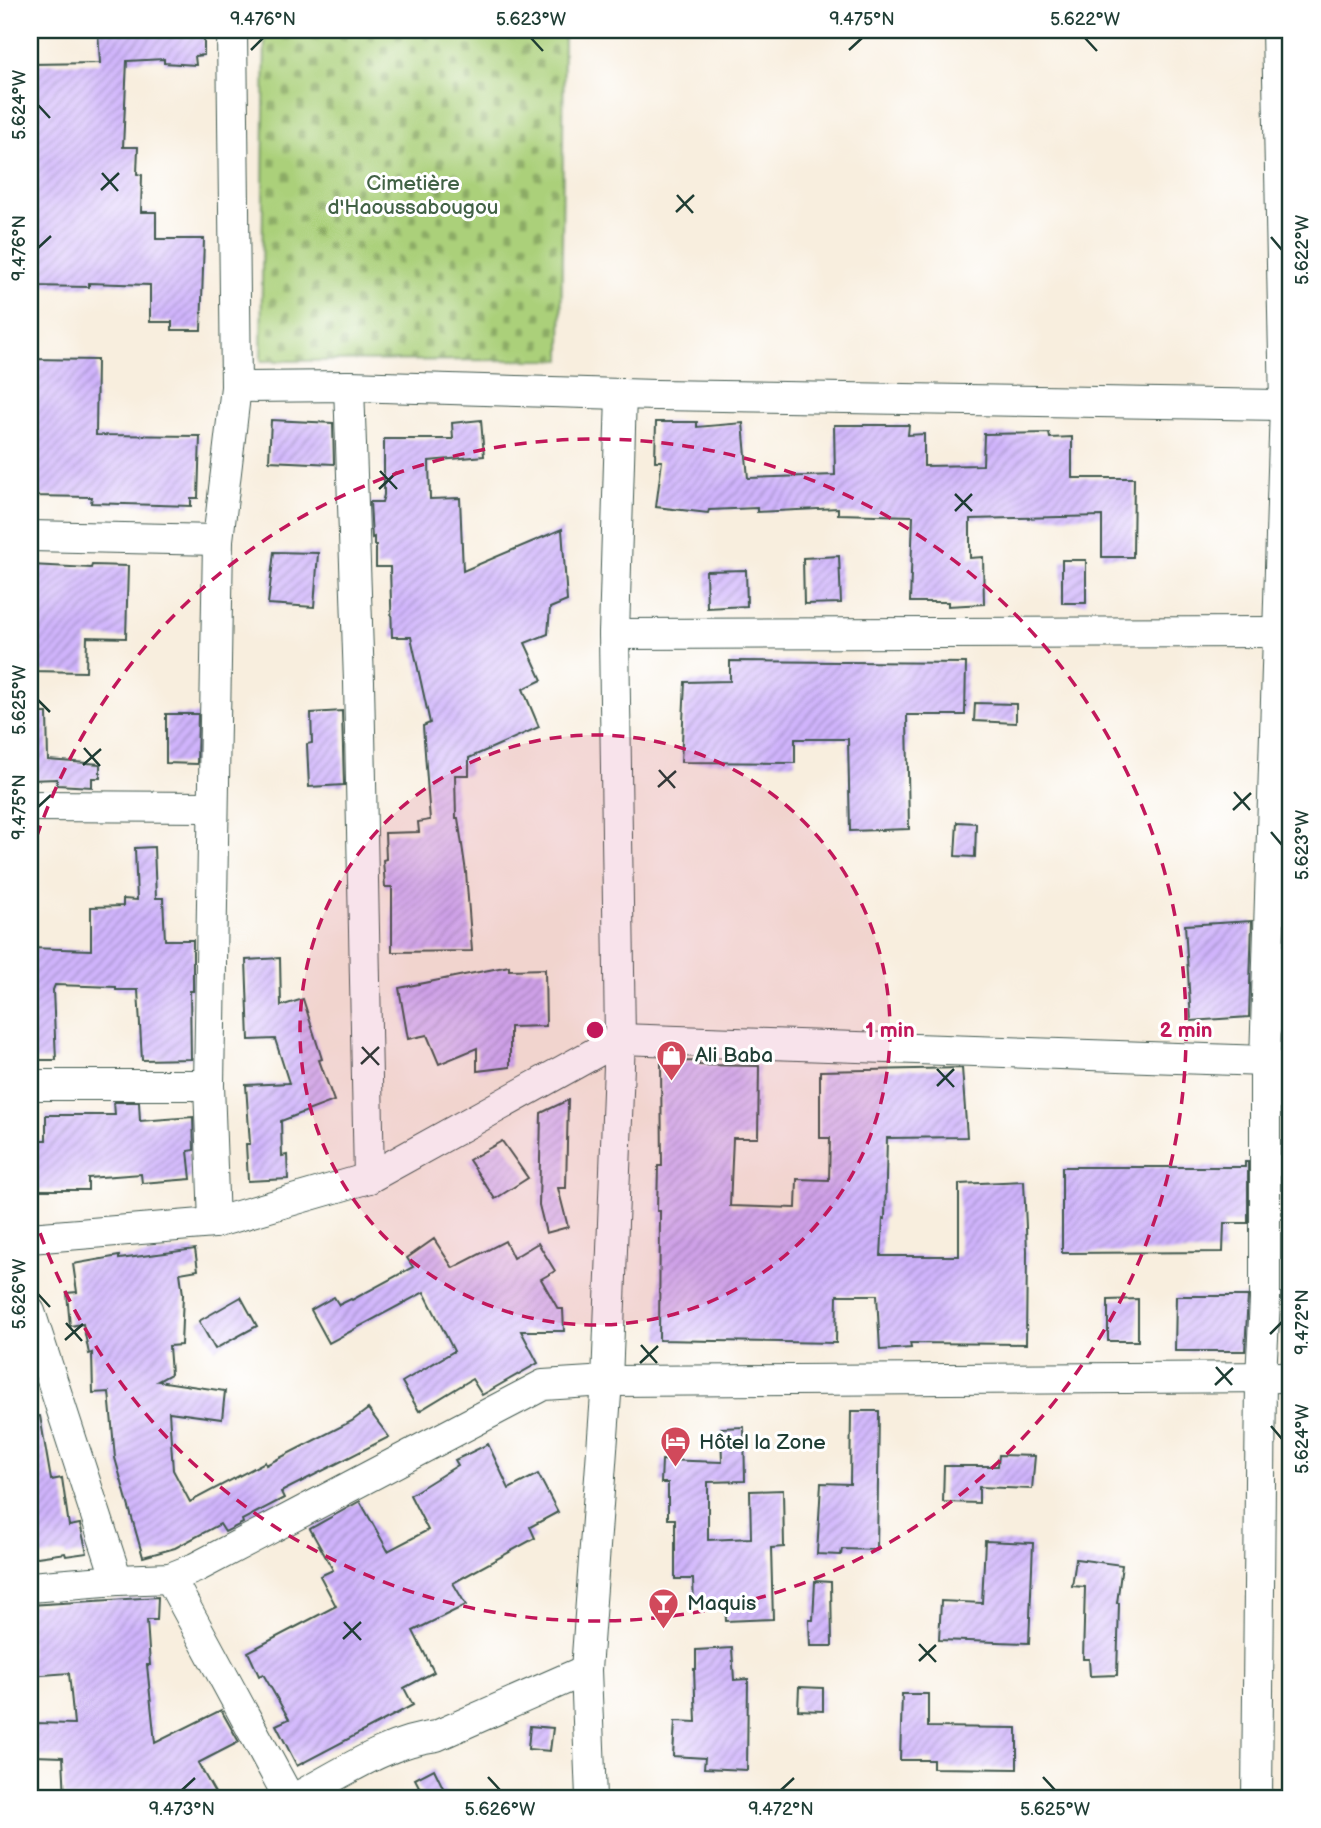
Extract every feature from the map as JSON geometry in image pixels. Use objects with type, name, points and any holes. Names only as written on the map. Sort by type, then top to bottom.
[{"type":"street","points":[[214,1223],[209,1085],[218,540],[236,387],[232,30]]},
{"type":"street","points":[[1256,1798],[1261,1376],[1265,1300],[1265,1061],[1285,405],[1278,30]]},
{"type":"street","points":[[236,387],[348,386],[621,394],[1285,405]]},
{"type":"street","points":[[348,386],[359,682],[369,1178]]},
{"type":"street","points":[[591,1798],[586,1670],[607,1381],[620,1039],[614,634],[621,394]]},
{"type":"street","points":[[30,536],[218,540]]},
{"type":"street","points":[[614,634],[1279,632]]},
{"type":"street","points":[[30,806],[213,807]]},
{"type":"street","points":[[30,1238],[214,1223],[369,1178],[620,1039],[1265,1061]]},
{"type":"street","points":[[30,1085],[209,1085]]},
{"type":"street","points":[[1265,1300],[1291,1286]]},
{"type":"street","points":[[30,1312],[117,1580]]},
{"type":"street","points":[[30,1587],[170,1578],[195,1568],[543,1385],[607,1381],[1291,1377]]},
{"type":"street","points":[[170,1578],[289,1798]]},
{"type":"street","points":[[295,1798],[393,1746],[436,1736],[586,1670]]},
{"type":"green space","name":"Cimetière d'Haoussabougou","points":[[265,30],[564,30],[561,360],[261,361]]},
{"type":"building","points":[[98,30],[204,30],[204,55],[195,56],[196,65],[164,63],[164,59],[127,61],[123,147],[138,147],[137,174],[142,175],[141,212],[156,212],[156,239],[204,239],[201,330],[172,330],[172,322],[150,322],[150,285],[89,283],[89,287],[30,286],[30,64],[100,63]]},
{"type":"building","points":[[30,359],[97,360],[96,435],[200,436],[198,498],[191,498],[191,506],[91,503],[92,497],[30,496]]},
{"type":"building","points":[[271,420],[333,423],[334,464],[269,461]]},
{"type":"building","points":[[481,420],[484,456],[429,461],[430,499],[460,498],[463,571],[562,529],[567,601],[550,608],[548,634],[525,643],[542,680],[523,689],[539,727],[469,758],[469,775],[455,775],[456,818],[466,872],[472,951],[392,952],[392,887],[385,887],[385,833],[419,832],[418,822],[430,820],[423,726],[430,723],[411,637],[392,637],[390,567],[376,567],[370,502],[382,502],[384,495],[384,439],[453,439],[452,423]]},
{"type":"building","points":[[656,422],[697,422],[697,427],[743,423],[748,478],[835,475],[834,425],[909,425],[908,435],[924,434],[924,466],[983,465],[984,434],[1049,433],[1050,438],[1072,437],[1072,478],[1134,478],[1133,557],[1102,557],[1102,516],[970,519],[970,558],[983,557],[984,604],[948,606],[948,602],[910,602],[913,516],[838,514],[838,508],[757,512],[757,508],[709,510],[708,513],[656,507],[662,461],[655,461]]},
{"type":"building","points":[[274,552],[318,553],[314,607],[268,604]]},
{"type":"building","points":[[839,556],[841,603],[804,604],[803,558]]},
{"type":"building","points":[[1062,560],[1086,560],[1086,603],[1062,603]]},
{"type":"building","points":[[30,565],[91,568],[92,565],[128,566],[126,638],[87,637],[86,672],[30,671]]},
{"type":"building","points":[[746,570],[747,606],[707,608],[706,571]]},
{"type":"building","points":[[730,661],[966,663],[965,715],[907,715],[909,829],[850,831],[848,739],[795,739],[795,763],[681,762],[685,682],[730,681]]},
{"type":"building","points":[[975,703],[1016,704],[1016,723],[974,721]]},
{"type":"building","points":[[342,711],[344,785],[309,787],[307,744],[312,743],[311,713]]},
{"type":"building","points":[[30,713],[47,713],[48,760],[100,764],[100,778],[92,778],[92,787],[57,785],[57,779],[30,780]]},
{"type":"building","points":[[166,714],[198,714],[197,764],[166,763]]},
{"type":"building","points":[[957,822],[976,823],[975,857],[955,856]]},
{"type":"building","points":[[154,847],[156,898],[163,898],[165,940],[193,940],[193,991],[190,991],[191,1059],[142,1060],[138,990],[55,985],[56,1060],[30,1060],[30,948],[91,950],[91,907],[123,906],[123,899],[137,900],[135,848]]},
{"type":"building","points":[[1252,921],[1249,1017],[1191,1021],[1185,925]]},
{"type":"building","points":[[280,958],[281,1006],[303,999],[322,1059],[319,1060],[334,1101],[281,1121],[282,1156],[287,1155],[288,1179],[248,1181],[246,1144],[250,1144],[246,1085],[289,1083],[275,1039],[249,1040],[246,960]]},
{"type":"building","points":[[509,966],[509,970],[545,969],[546,1026],[510,1027],[510,1067],[477,1071],[477,1048],[439,1064],[427,1035],[408,1039],[399,988]]},
{"type":"building","points":[[699,1061],[699,1065],[759,1066],[758,1138],[733,1138],[730,1206],[796,1208],[797,1179],[829,1180],[830,1138],[820,1138],[820,1071],[962,1068],[967,1137],[887,1138],[885,1219],[883,1218],[881,1256],[959,1256],[959,1184],[1024,1181],[1027,1251],[1026,1344],[910,1343],[911,1348],[880,1350],[877,1295],[837,1295],[836,1343],[659,1340],[660,1211],[657,1211],[658,1166],[662,1166],[661,1062]]},
{"type":"building","points":[[568,1100],[566,1188],[558,1188],[568,1227],[546,1233],[539,1205],[541,1113]]},
{"type":"building","points":[[114,1102],[139,1102],[140,1121],[193,1117],[194,1150],[188,1151],[191,1179],[142,1183],[141,1174],[88,1178],[88,1190],[30,1190],[30,1140],[46,1140],[46,1115],[115,1115]]},
{"type":"building","points":[[502,1141],[528,1178],[495,1199],[469,1160]]},
{"type":"building","points":[[1245,1162],[1248,1162],[1248,1223],[1224,1223],[1223,1252],[1062,1253],[1062,1167],[1245,1167]]},
{"type":"building","points":[[434,1239],[453,1268],[505,1241],[513,1258],[538,1243],[555,1271],[541,1279],[558,1309],[563,1309],[564,1331],[521,1331],[538,1363],[482,1395],[472,1379],[419,1411],[402,1382],[454,1351],[424,1292],[329,1343],[311,1310],[334,1297],[339,1305],[352,1300],[413,1267],[407,1258]]},
{"type":"building","points":[[195,1249],[198,1270],[180,1273],[183,1294],[181,1345],[169,1346],[171,1374],[158,1381],[225,1391],[222,1419],[169,1412],[173,1470],[190,1502],[265,1462],[266,1465],[352,1421],[368,1409],[389,1437],[281,1492],[284,1498],[225,1532],[220,1524],[175,1548],[143,1557],[115,1458],[109,1392],[93,1393],[92,1353],[89,1354],[83,1324],[70,1326],[67,1293],[77,1292],[73,1264],[119,1256],[119,1259]]},
{"type":"building","points":[[1176,1296],[1248,1296],[1245,1351],[1175,1351]]},
{"type":"building","points":[[241,1297],[257,1326],[215,1349],[199,1321]]},
{"type":"building","points":[[1138,1299],[1138,1341],[1108,1341],[1108,1300]]},
{"type":"building","points":[[851,1411],[879,1411],[877,1550],[842,1549],[841,1555],[817,1554],[821,1483],[850,1484]]},
{"type":"building","points":[[40,1416],[51,1480],[62,1478],[69,1526],[80,1524],[87,1553],[30,1558],[30,1417]]},
{"type":"building","points":[[744,1427],[745,1481],[708,1482],[708,1540],[751,1538],[750,1491],[783,1490],[784,1547],[771,1548],[773,1619],[726,1621],[725,1603],[694,1605],[693,1579],[675,1579],[675,1519],[668,1519],[668,1483],[661,1483],[662,1460],[722,1462],[721,1428]]},
{"type":"building","points":[[488,1444],[509,1489],[538,1474],[558,1512],[530,1527],[535,1538],[453,1583],[466,1605],[413,1631],[434,1672],[404,1688],[413,1705],[297,1766],[276,1725],[289,1719],[263,1674],[259,1676],[248,1652],[336,1606],[320,1576],[333,1570],[310,1529],[360,1501],[388,1551],[428,1530],[410,1495],[458,1465],[455,1460]]},
{"type":"building","points":[[999,1455],[1035,1456],[1032,1489],[979,1487],[979,1503],[943,1502],[944,1466],[998,1466]]},
{"type":"building","points":[[985,1541],[1033,1543],[1029,1643],[939,1640],[941,1601],[982,1603]]},
{"type":"building","points":[[1076,1559],[1122,1565],[1117,1603],[1117,1675],[1090,1676],[1089,1659],[1083,1659],[1085,1587],[1072,1586]]},
{"type":"building","points":[[815,1581],[831,1582],[832,1646],[810,1646],[809,1620],[813,1620]]},
{"type":"building","points":[[158,1597],[157,1620],[147,1620],[150,1665],[147,1665],[155,1743],[221,1710],[239,1742],[198,1763],[218,1798],[65,1798],[63,1757],[34,1756],[35,1723],[74,1724],[69,1673],[30,1676],[30,1605]]},
{"type":"building","points":[[732,1648],[734,1680],[748,1679],[747,1770],[704,1768],[705,1758],[673,1756],[675,1721],[696,1722],[696,1650]]},
{"type":"building","points":[[799,1687],[823,1688],[823,1711],[798,1710]]},
{"type":"building","points":[[902,1694],[928,1694],[928,1727],[1017,1728],[1017,1769],[933,1768],[933,1760],[900,1760]]},
{"type":"building","points":[[530,1726],[553,1728],[550,1751],[528,1749]]},
{"type":"building","points":[[434,1769],[448,1798],[425,1798],[415,1779]]},
{"type":"place","name":"Ali Baba","points":[[672,1082]]},
{"type":"place","name":"Hôtel la Zone","points":[[676,1469]]},
{"type":"place","name":"Maquis","points":[[664,1630]]}]
